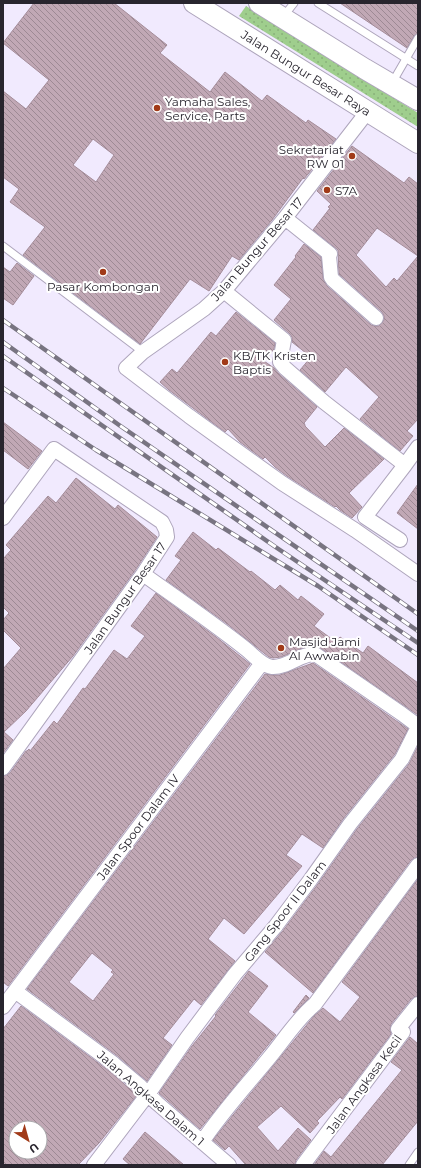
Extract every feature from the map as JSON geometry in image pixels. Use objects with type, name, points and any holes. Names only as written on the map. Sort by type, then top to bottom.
[{"type":"main road","name":"Jalan Bungur Besar Raya","points":[[194,3],[418,143]]},
{"type":"main road","points":[[259,3],[288,10],[391,84],[418,100]]},
{"type":"street","name":"Jalan Bungur Besar 17","points":[[368,112],[285,218],[224,291],[204,309],[143,352],[126,368],[188,416],[282,483],[355,530],[418,574]]},
{"type":"street","points":[[285,218],[330,254],[331,277],[333,280],[376,318]]},
{"type":"street","points":[[224,291],[284,340],[280,362],[285,368],[324,402],[406,465]]},
{"type":"street","points":[[400,540],[365,517],[406,465],[418,447]]},
{"type":"street","name":"Jalan Bungur Besar 17","points":[[3,518],[54,450],[162,522],[166,530],[167,537],[143,574],[3,768]]},
{"type":"street","points":[[143,574],[222,630],[262,663],[270,667],[274,667],[295,661],[309,654],[315,654],[402,714],[418,727]]},
{"type":"street","name":"Jalan Spoor Dalam IV","points":[[7,997],[262,663]]},
{"type":"street","name":"Gang Spoor II Dalam","points":[[94,1165],[148,1094],[187,1038],[235,974],[275,927],[350,824],[402,759],[418,727]]},
{"type":"street","points":[[202,1142],[217,1120],[307,1011],[315,1004],[418,865]]},
{"type":"street","name":"Jalan Angkasa Dalam 1","points":[[7,997],[114,1064],[229,1165]]},
{"type":"street","name":"Jalan Angkasa Kecil","points":[[303,1165],[403,1032],[398,1029],[418,1004]]},
{"type":"lane","points":[[318,3],[418,66]]},
{"type":"lane","points":[[391,84],[418,38]]},
{"type":"lane","points":[[3,246],[143,352]]},
{"type":"lane","points":[[409,1165],[418,1152]]},
{"type":"green space","points":[[246,6],[418,113],[418,127],[239,16]]},
{"type":"building","points":[[34,3],[114,3],[167,45],[160,53],[210,92],[225,72],[262,101],[267,95],[306,123],[308,120],[336,139],[304,179],[303,178],[272,220],[239,260],[232,256],[209,291],[190,279],[140,344],[23,255],[45,227],[10,202],[19,189],[3,177],[3,91],[26,109],[49,80],[3,43]],"holes":[[[93,139],[114,155],[96,182],[73,165]]]},
{"type":"building","points":[[340,3],[418,3],[418,33],[414,36],[407,48]]},
{"type":"building","points":[[352,146],[404,183],[409,177],[418,184],[418,256],[418,419],[407,431],[413,436],[400,451],[360,419],[379,397],[346,367],[325,392],[300,370],[311,357],[292,342],[292,337],[290,334],[274,320],[291,299],[274,285],[296,257],[295,256],[304,244],[321,257],[323,278],[327,286],[371,325],[379,326],[384,320],[382,312],[339,274],[338,250],[313,230],[330,208],[328,207],[331,204],[317,191]],"holes":[[[377,228],[418,256],[397,281],[394,278],[386,287],[356,255]]]},
{"type":"building","points":[[17,263],[34,276],[13,305],[3,298],[3,267],[10,272]]},
{"type":"building","points":[[236,312],[275,343],[274,349],[264,361],[274,368],[317,407],[304,423],[305,426],[325,447],[344,428],[384,459],[349,493],[362,507],[352,518],[336,506],[335,507],[287,476],[265,457],[263,459],[240,442],[228,429],[225,432],[160,382],[172,369],[177,373],[211,332],[216,336]]},
{"type":"building","points":[[3,422],[42,451],[28,469],[3,450]]},
{"type":"building","points":[[76,478],[115,509],[118,505],[157,537],[136,569],[73,656],[26,711],[4,732],[13,740],[3,753],[3,669],[21,648],[3,630],[3,620],[9,613],[3,607],[3,559],[11,550],[6,545],[48,496],[56,503]]},
{"type":"building","points":[[418,484],[418,529],[397,513]]},
{"type":"building","points":[[193,532],[216,550],[218,548],[250,572],[251,571],[275,590],[280,585],[298,600],[301,596],[324,614],[314,626],[336,642],[340,637],[363,653],[368,646],[418,683],[418,715],[319,647],[308,646],[281,657],[269,657],[226,623],[166,580],[181,560],[175,556]]},
{"type":"building","points":[[156,593],[250,664],[8,986],[3,982],[3,776],[10,773],[26,751],[29,749],[30,751],[54,721],[57,724],[83,688],[85,689],[114,650],[127,659],[145,636],[131,626]]},
{"type":"building","points":[[313,663],[408,729],[395,754],[343,819],[323,848],[302,834],[286,855],[302,866],[244,934],[224,918],[208,939],[235,961],[201,1005],[194,999],[163,1038],[172,1045],[147,1081],[119,1057],[27,989],[265,674],[280,675]],"holes":[[[92,953],[113,970],[111,972],[114,974],[93,1001],[69,982]]]},
{"type":"building","points":[[418,746],[418,857],[411,860],[313,993],[265,952],[318,884],[357,829],[409,764]]},
{"type":"building","points":[[418,879],[418,996],[411,999],[391,1024],[391,1034],[342,1099],[340,1097],[317,1121],[319,1123],[310,1133],[281,1106],[257,1127],[278,1151],[298,1128],[311,1140],[296,1160],[295,1165],[246,1165],[229,1146],[225,1150],[213,1140],[314,1016],[323,1008],[340,1022],[360,997],[342,982]]},
{"type":"building","points":[[249,971],[268,986],[248,1012],[276,1035],[200,1129],[159,1093],[192,1046]]},
{"type":"building","points":[[306,995],[309,998],[294,1013],[293,1012]]},
{"type":"building","points":[[21,1006],[109,1071],[137,1095],[99,1143],[78,1165],[3,1165],[3,1029]]},
{"type":"building","points":[[410,1037],[418,1044],[418,1121],[382,1165],[314,1165],[324,1151],[331,1157],[402,1070],[391,1062]]},
{"type":"building","points":[[145,1132],[184,1165],[130,1165],[123,1159]]},
{"type":"railway","points":[[3,320],[418,614]]},
{"type":"railway","points":[[3,342],[119,425],[418,631]]},
{"type":"railway","points":[[3,356],[277,548],[418,643]]},
{"type":"railway","points":[[3,388],[96,450],[318,586],[418,655]]},
{"type":"place","name":"Yamaha Sales, Service, Parts","points":[[157,108]]},
{"type":"place","name":"Sekretariat RW 01","points":[[352,156]]},
{"type":"place","name":"S7A","points":[[327,190]]},
{"type":"place","name":"Pasar Kombongan","points":[[103,272]]},
{"type":"place","name":"KB/TK Kristen Baptis","points":[[225,362]]},
{"type":"place","name":"Masjid Jami Al Awwabin","points":[[281,648]]}]
